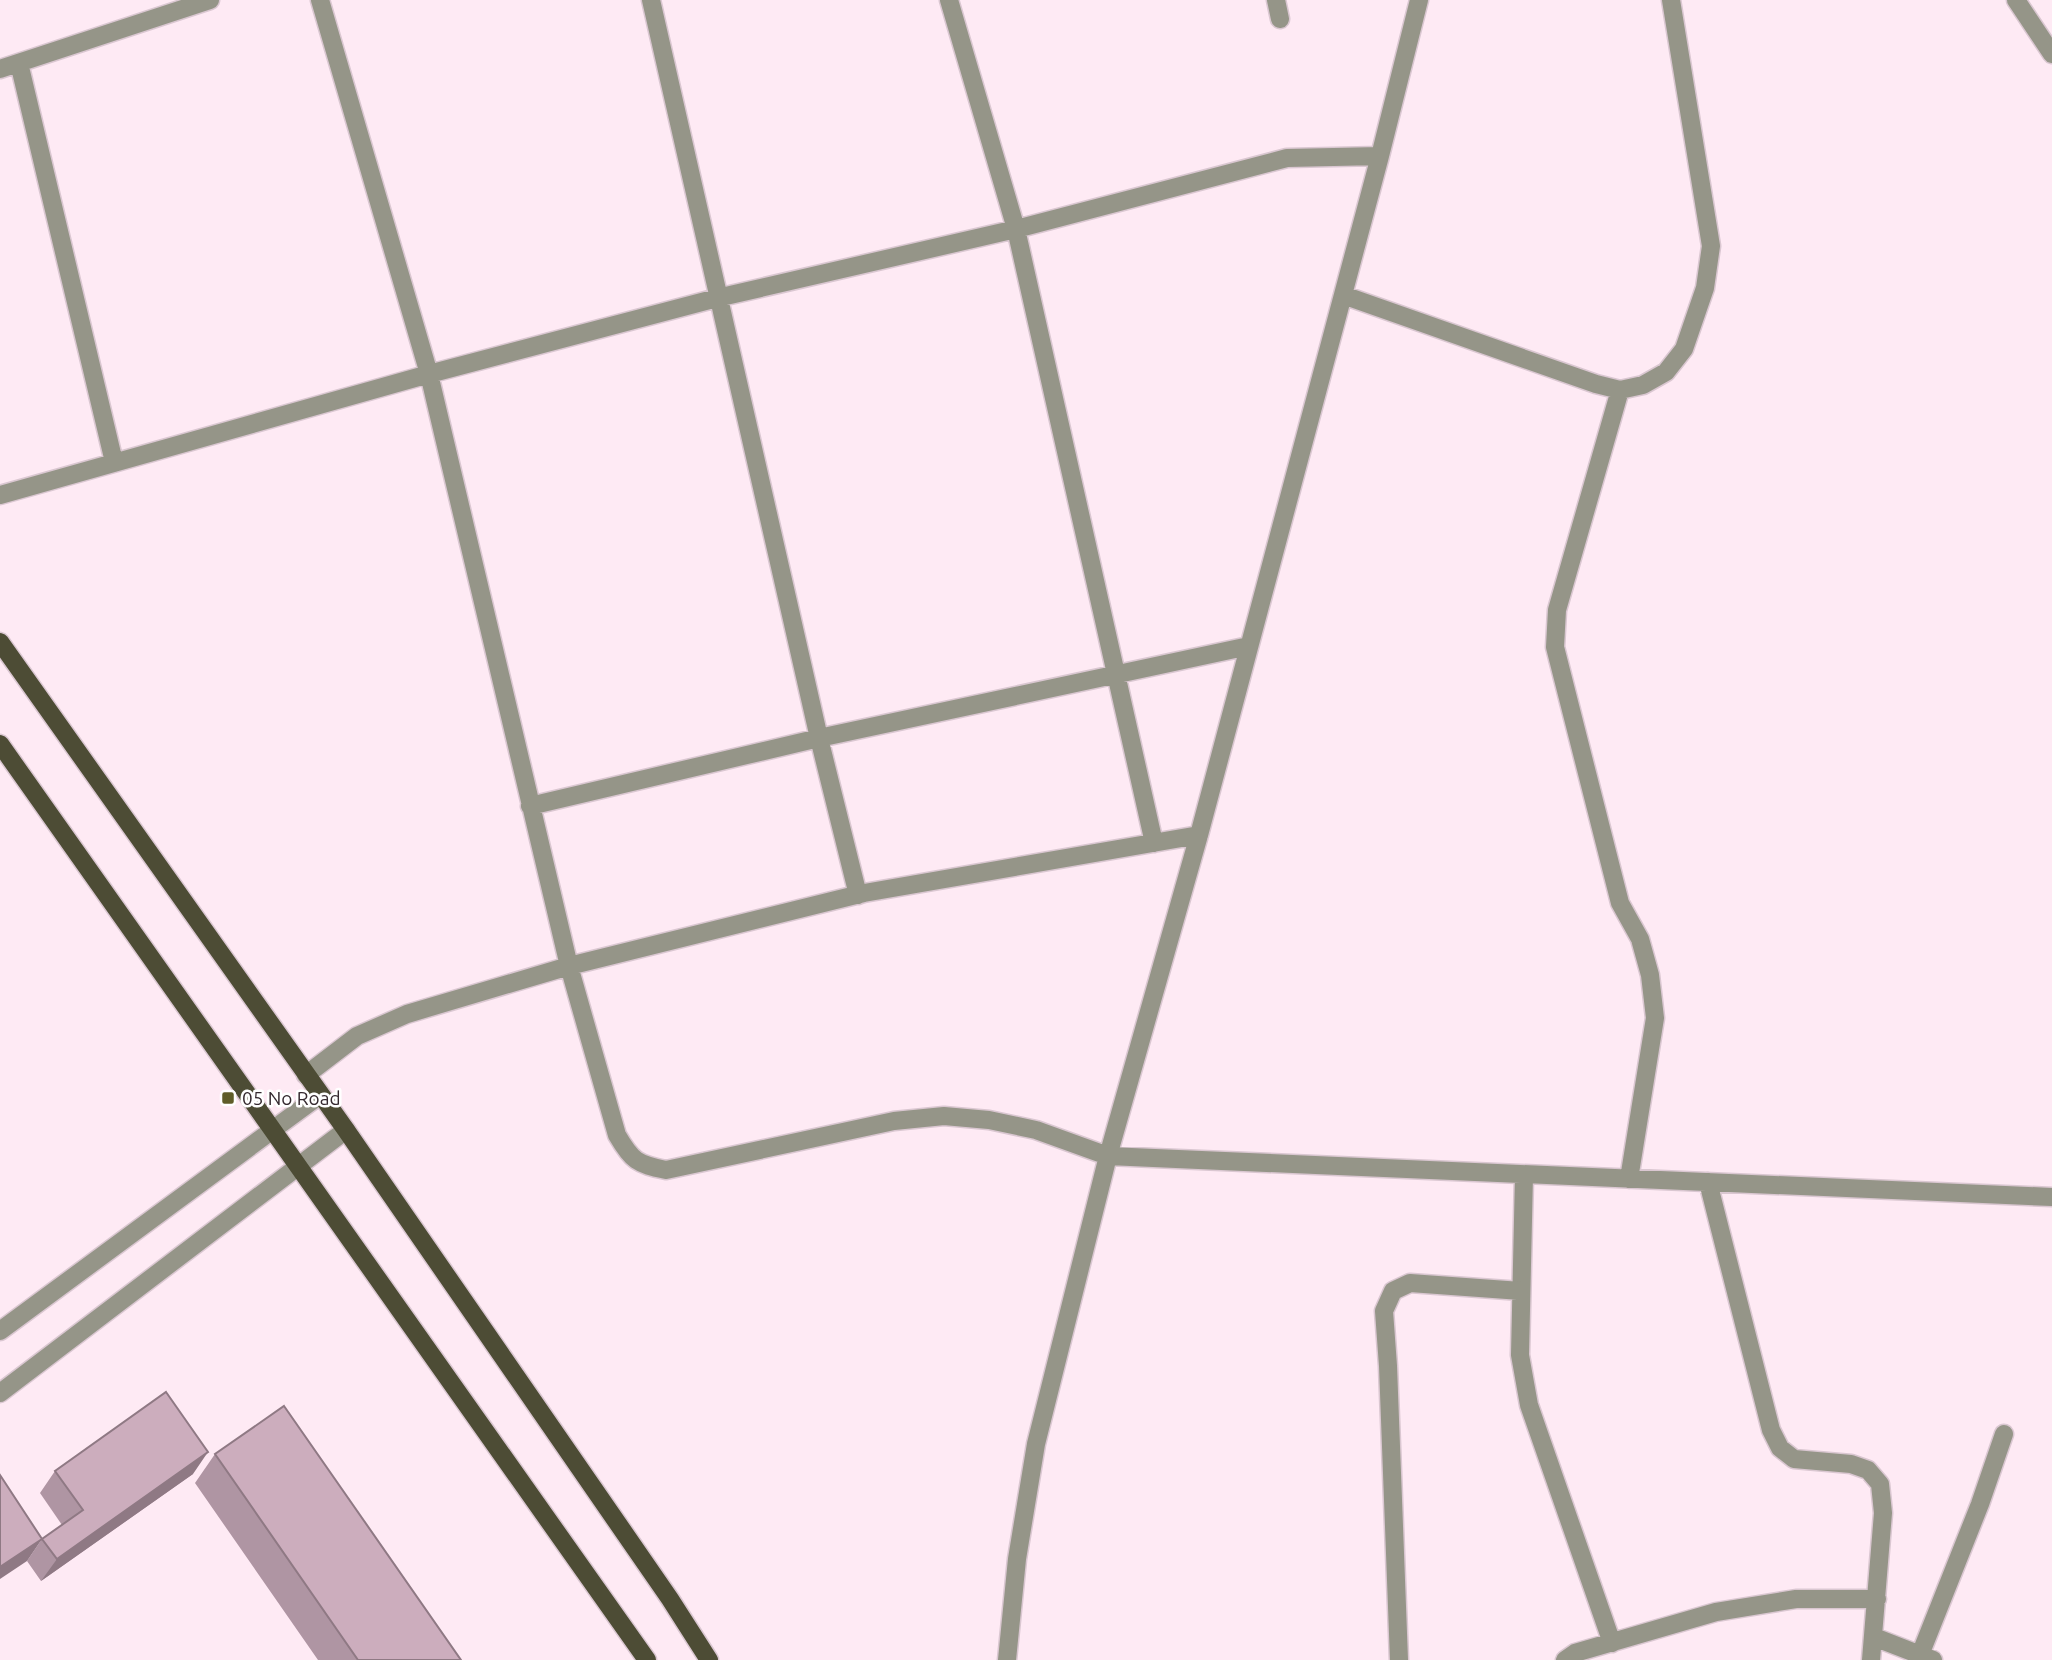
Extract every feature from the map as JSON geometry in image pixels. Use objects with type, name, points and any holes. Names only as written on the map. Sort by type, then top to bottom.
[{"type":"main road","points":[[0,642],[346,1130],[663,1588],[709,1660]]},
{"type":"main road","points":[[0,744],[648,1660]]},
{"type":"street","points":[[0,69],[209,0]]},
{"type":"street","points":[[320,0],[429,374],[569,966],[617,1135],[629,1156],[646,1166],[666,1170],[894,1121],[944,1116],[989,1120],[1036,1129],[1108,1156],[2052,1197]]},
{"type":"street","points":[[651,0],[717,298],[858,895]]},
{"type":"street","points":[[949,0],[1016,229],[1154,843]]},
{"type":"street","points":[[1276,0],[1280,19]]},
{"type":"street","points":[[1007,1660],[1017,1559],[1035,1444],[1108,1156],[1199,835],[1419,0]]},
{"type":"street","points":[[1343,295],[1596,384],[1620,390],[1643,385],[1666,372],[1684,349],[1705,288],[1711,246],[1671,0]]},
{"type":"street","points":[[2016,0],[2052,54]]},
{"type":"street","points":[[19,63],[114,462]]},
{"type":"street","points":[[0,495],[429,374],[717,298],[1016,229],[1287,158],[1380,156]]},
{"type":"street","points":[[1620,390],[1557,610],[1555,647],[1620,903],[1640,939],[1650,975],[1655,1018],[1629,1179]]},
{"type":"street","points":[[530,806],[819,738],[1249,646]]},
{"type":"street","points":[[306,1075],[357,1036],[408,1014],[569,966],[858,895],[1199,835]]},
{"type":"street","points":[[0,1331],[320,1095]]},
{"type":"street","points":[[0,1393],[346,1130]]},
{"type":"street","points":[[1524,1174],[1520,1354],[1529,1405],[1612,1643]]},
{"type":"street","points":[[1708,1182],[1771,1430],[1780,1448],[1794,1459],[1851,1464],[1868,1470],[1880,1484],[1883,1513],[1871,1660]]},
{"type":"street","points":[[1399,1660],[1384,1311],[1393,1291],[1410,1283],[1521,1291]]},
{"type":"street","points":[[1874,1637],[1926,1657],[2004,1434]]},
{"type":"street","points":[[1565,1660],[1575,1653],[1716,1612],[1796,1599],[1877,1599]]},
{"type":"building","points":[[166,1392],[208,1452],[57,1559],[42,1539],[83,1510],[55,1471]]},
{"type":"building","points":[[284,1406],[461,1660],[358,1660],[215,1454]]},
{"type":"building","points":[[0,1475],[42,1539],[0,1567]]},
{"type":"place","name":"05 No Road","points":[[228,1098]]}]
